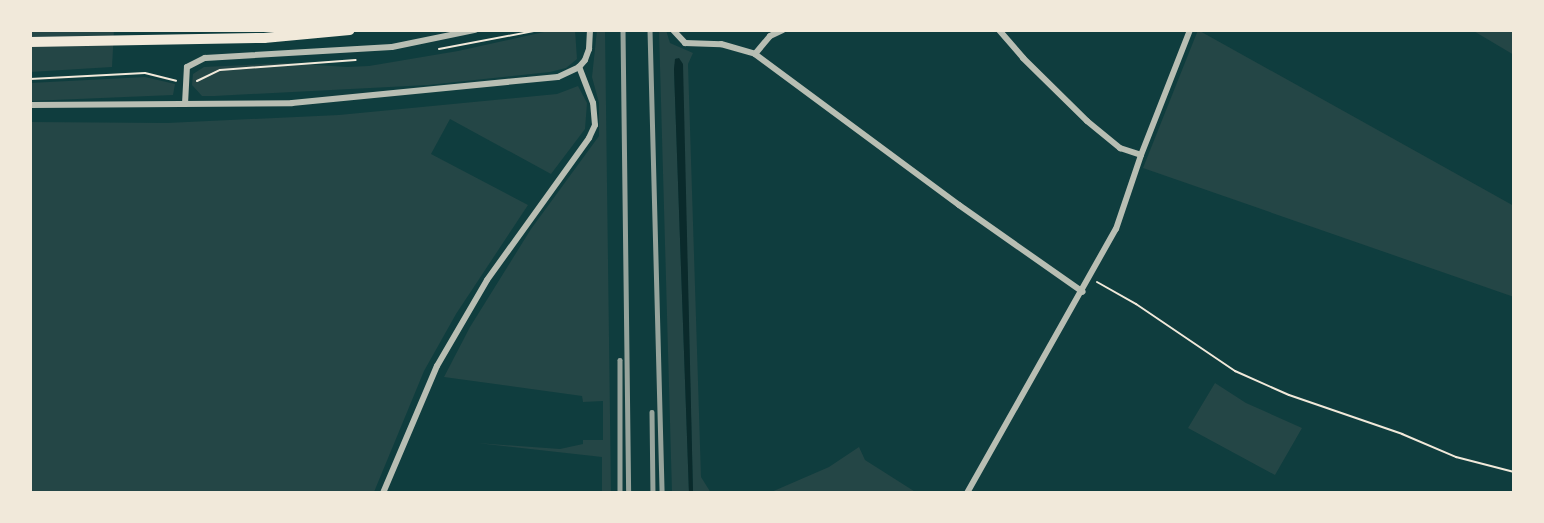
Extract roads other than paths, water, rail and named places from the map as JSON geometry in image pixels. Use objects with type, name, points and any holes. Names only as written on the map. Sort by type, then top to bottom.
[{"type":"main road","points":[[30,42],[264,38],[350,30]]},
{"type":"street","points":[[184,104],[184,81],[187,67],[205,58],[392,47],[475,30]]},
{"type":"street","points":[[30,105],[292,103],[558,77],[579,68],[589,49],[590,30]]},
{"type":"street","points":[[673,30],[685,43],[721,44],[755,54],[959,205],[1083,292]]},
{"type":"street","points":[[755,54],[770,36],[783,30]]},
{"type":"street","points":[[999,30],[1023,58],[1087,121],[1120,148],[1142,155]]},
{"type":"street","points":[[967,493],[1083,292],[1116,229],[1190,30]]},
{"type":"street","points":[[383,493],[437,366],[488,280],[589,138],[595,125],[593,104],[579,68]]},
{"type":"railway","points":[[623,30],[629,493]]},
{"type":"railway","points":[[650,30],[662,493]]},
{"type":"railway","points":[[620,360],[620,493]]},
{"type":"railway","points":[[652,412],[653,493]]}]
